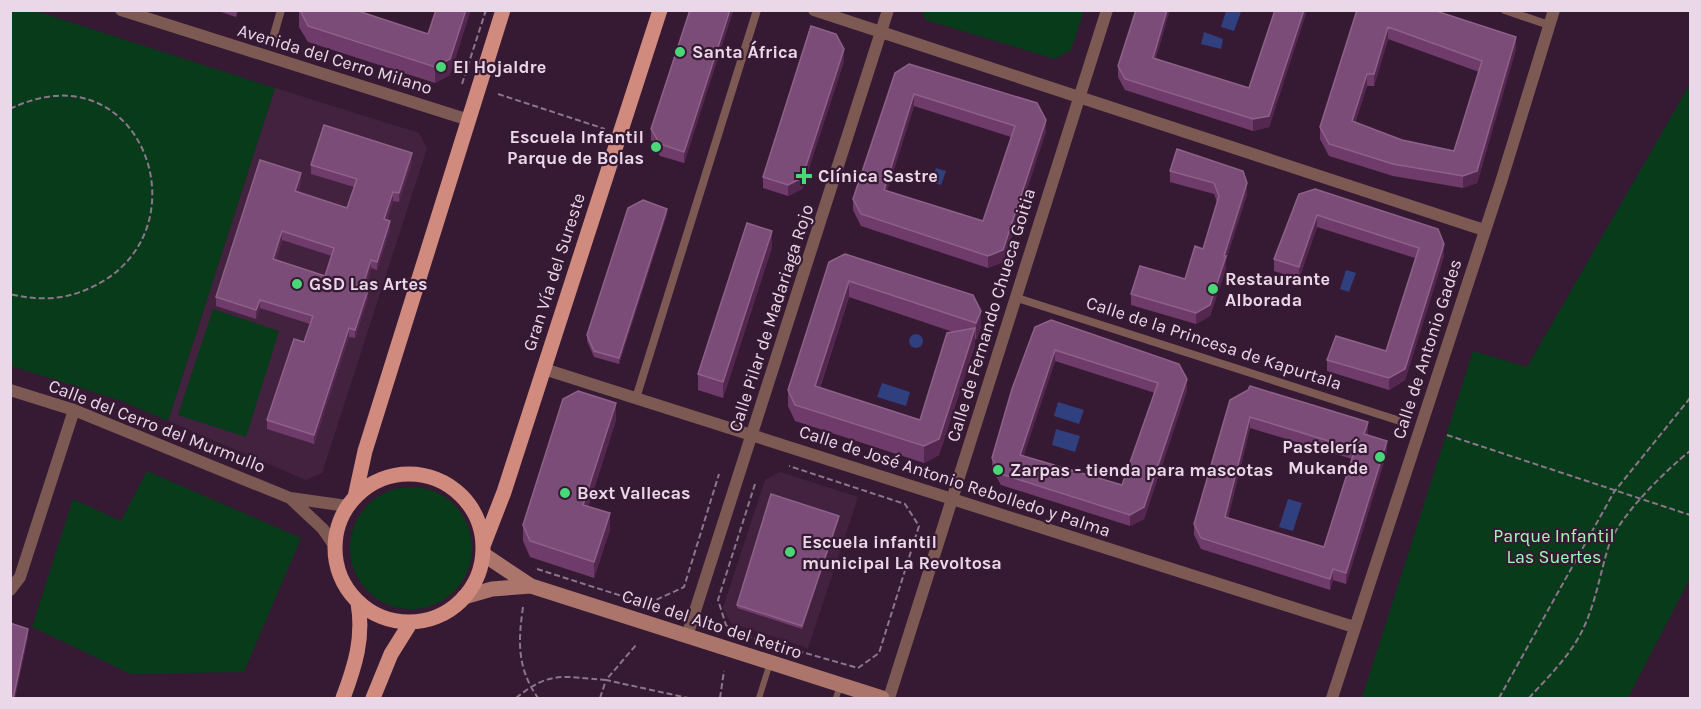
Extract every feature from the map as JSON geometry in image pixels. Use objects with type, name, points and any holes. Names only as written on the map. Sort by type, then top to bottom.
[{"type":"main road","points":[[351,501],[372,483],[392,475],[414,474],[436,478],[455,489],[470,505],[480,524],[483,550],[477,577],[464,597],[449,610],[431,619],[411,622],[392,621],[374,614],[358,603],[340,576],[336,566],[334,545],[338,524],[351,501],[503,10]]},
{"type":"main road","name":"Gran Vía del Sureste","points":[[483,550],[660,10]]},
{"type":"main road","name":"Calle del Alto del Retiro","points":[[483,550],[531,586],[770,663],[838,692],[882,699]]},
{"type":"main road","name":"Calle del Alto del Retiro","points":[[464,597],[492,589],[531,586]]},
{"type":"main road","points":[[344,699],[361,643],[362,623],[358,603]]},
{"type":"main road","points":[[373,699],[391,654],[411,622]]},
{"type":"street","name":"Avenida del Cerro Milano","points":[[122,10],[469,120]]},
{"type":"street","points":[[273,38],[281,10]]},
{"type":"street","points":[[636,398],[757,10]]},
{"type":"street","points":[[814,10],[1484,230]]},
{"type":"street","name":"Calle Pilar de Madariaga Rojo","points":[[687,636],[888,10]]},
{"type":"street","name":"Calle de Fernando Chueca Goitia","points":[[889,699],[953,500],[1014,297],[1107,10]]},
{"type":"street","points":[[1505,10],[1549,25]]},
{"type":"street","name":"Calle de Antonio Gades","points":[[1332,699],[1554,10]]},
{"type":"street","name":"Calle de la Princesa de Kapurtala","points":[[1014,297],[1403,422]]},
{"type":"street","name":"Calle de José Antonio Rebolledo y Palma","points":[[544,369],[1354,627]]},
{"type":"street","name":"Calle del Cerro del Murmullo","points":[[10,390],[74,410],[290,498],[351,501]]},
{"type":"street","points":[[10,590],[20,577],[74,410]]},
{"type":"street","name":"Calle del Cerro del Murmullo","points":[[290,498],[322,529],[334,545]]},
{"type":"lane","points":[[759,699],[770,663]]},
{"type":"path","points":[[462,84],[486,10]]},
{"type":"path","points":[[498,94],[605,129]]},
{"type":"path","points":[[10,109],[38,98],[66,95],[100,103],[118,114],[135,134],[142,148],[151,175],[153,198],[148,229],[138,247],[123,266],[105,281],[80,292],[48,299],[10,294]]},
{"type":"path","points":[[1499,699],[1616,491],[1690,398]]},
{"type":"path","points":[[1447,435],[1690,515]]},
{"type":"path","points":[[1529,699],[1583,631],[1599,587],[1610,543],[1640,499],[1690,451]]},
{"type":"path","points":[[754,484],[718,600],[726,625],[735,633],[858,668],[879,653],[919,526],[905,504],[789,466]]},
{"type":"path","points":[[537,569],[647,604],[684,587],[719,474]]},
{"type":"path","points":[[523,607],[518,641],[530,687],[538,699]]},
{"type":"path","points":[[600,699],[606,680],[636,645]]},
{"type":"path","points":[[720,699],[724,671]]},
{"type":"path","points":[[516,699],[542,679],[567,677],[606,680],[688,699]]},
{"type":"shaded area","name":"GSD Las Artes","points":[[275,88],[419,133],[427,148],[322,473],[306,480],[168,421]]},
{"type":"shaded area","name":"Escuela infantil municipal La Revoltosa","points":[[780,472],[858,497],[808,648],[731,623],[723,608],[765,480]]},
{"type":"green space","points":[[11,10],[36,11],[275,88],[168,421],[122,401],[11,366]]},
{"type":"green space","points":[[921,11],[1084,11],[1071,50],[1055,59],[926,20]]},
{"type":"green space","name":"Parque Infantil Las Suertes","points":[[1690,84],[1690,578],[1628,698],[1362,698],[1473,351],[1527,367]]},
{"type":"green space","points":[[213,309],[279,331],[246,437],[178,415]]},
{"type":"green space","points":[[147,471],[301,538],[244,672],[131,674],[32,627],[73,499],[121,521]]},
{"type":"green space","points":[[411,487],[434,492],[454,505],[467,525],[472,548],[467,571],[454,591],[434,604],[411,609],[388,604],[368,591],[355,571],[350,548],[355,525],[368,505],[388,492]]},
{"type":"water","points":[[1226,11],[1241,12],[1234,31],[1221,27]]},
{"type":"water","points":[[1204,32],[1223,39],[1221,49],[1201,44]]},
{"type":"water","points":[[936,168],[946,171],[941,185],[931,182]]},
{"type":"water","points":[[1346,270],[1356,273],[1349,292],[1340,289]]},
{"type":"water","points":[[913,334],[919,334],[923,341],[919,348],[913,348],[909,344],[909,338]]},
{"type":"water","points":[[882,383],[910,392],[906,406],[877,397]]},
{"type":"water","points":[[1058,402],[1084,410],[1079,424],[1054,416]]},
{"type":"water","points":[[1056,429],[1080,436],[1075,452],[1052,445]]},
{"type":"water","points":[[1288,499],[1302,503],[1293,531],[1279,527]]},
{"type":"building","points":[[300,10],[355,10],[428,34],[436,10],[466,10],[450,59],[435,67],[308,26]]},
{"type":"building","points":[[690,10],[730,10],[684,152],[660,144],[651,129]]},
{"type":"building","points":[[1136,10],[1167,10],[1153,58],[1249,88],[1275,10],[1304,10],[1269,116],[1253,119],[1125,79],[1118,66]]},
{"type":"building","points":[[1357,10],[1433,10],[1516,37],[1477,171],[1463,176],[1393,164],[1329,144],[1320,127]],"holes":[[[1388,27],[1482,61],[1454,151],[1402,140],[1352,121],[1367,74],[1374,74]]]},
{"type":"building","points":[[811,26],[836,34],[844,49],[802,178],[788,185],[763,177]]},
{"type":"building","points":[[909,64],[1037,103],[1046,120],[1003,250],[988,256],[861,214],[853,199],[895,73]],"holes":[[[914,94],[1015,126],[983,221],[884,190]]]},
{"type":"building","points":[[324,125],[412,153],[399,193],[393,192],[384,219],[390,221],[377,262],[371,260],[362,288],[368,290],[355,330],[349,328],[314,435],[267,420],[294,339],[304,342],[313,316],[260,300],[256,310],[216,297],[260,160],[301,173],[295,191],[347,208],[357,179],[311,165]],"holes":[[[282,231],[334,248],[325,276],[273,259]]]},
{"type":"building","points":[[1177,149],[1243,171],[1247,183],[1210,305],[1196,313],[1131,294],[1140,266],[1185,279],[1195,246],[1203,249],[1219,196],[1214,183],[1170,171]]},
{"type":"building","points":[[1315,189],[1438,229],[1444,244],[1405,369],[1389,378],[1327,360],[1336,336],[1386,351],[1419,248],[1317,215],[1299,267],[1274,259],[1299,194]]},
{"type":"building","points":[[643,200],[667,209],[619,358],[594,351],[587,335],[628,208]]},
{"type":"building","points":[[747,223],[772,231],[723,382],[698,374]]},
{"type":"building","points":[[845,254],[973,295],[981,311],[976,323],[849,281],[815,386],[920,420],[947,333],[975,328],[939,439],[924,446],[795,405],[788,390],[829,262]]},
{"type":"building","points":[[1051,320],[1179,364],[1187,379],[1144,507],[1130,515],[1001,474],[992,458],[1012,389],[1035,327]],"holes":[[[1055,350],[1158,383],[1122,485],[1020,455]]]},
{"type":"building","points":[[1250,386],[1368,422],[1364,434],[1387,441],[1346,573],[1333,569],[1330,579],[1201,538],[1194,524],[1230,400],[1248,390]],"holes":[[[1250,417],[1355,449],[1324,547],[1225,517]]]},
{"type":"building","name":"Bext Vallecas","points":[[578,391],[616,403],[583,505],[610,513],[594,562],[530,541],[523,525],[563,399]]},
{"type":"building","points":[[771,494],[839,516],[802,626],[737,605]]},
{"type":"building","points":[[10,623],[28,629],[13,699],[10,699]]},
{"type":"place","name":"Santa África","points":[[680,52]]},
{"type":"place","name":"El Hojaldre","points":[[441,67]]},
{"type":"place","name":"Escuela Infantil Parque de Bolas","points":[[656,147]]},
{"type":"place","name":"Clínica Sastre","points":[[804,176]]},
{"type":"place","name":"GSD Las Artes","points":[[297,284]]},
{"type":"place","name":"Restaurante Alborada","points":[[1213,289]]},
{"type":"place","name":"Pastelería Mukande","points":[[1380,457]]},
{"type":"place","name":"Zarpas - tienda para mascotas","points":[[998,470]]},
{"type":"place","name":"Bext Vallecas","points":[[565,493]]},
{"type":"place","name":"Escuela infantil municipal La Revoltosa","points":[[790,552]]}]
